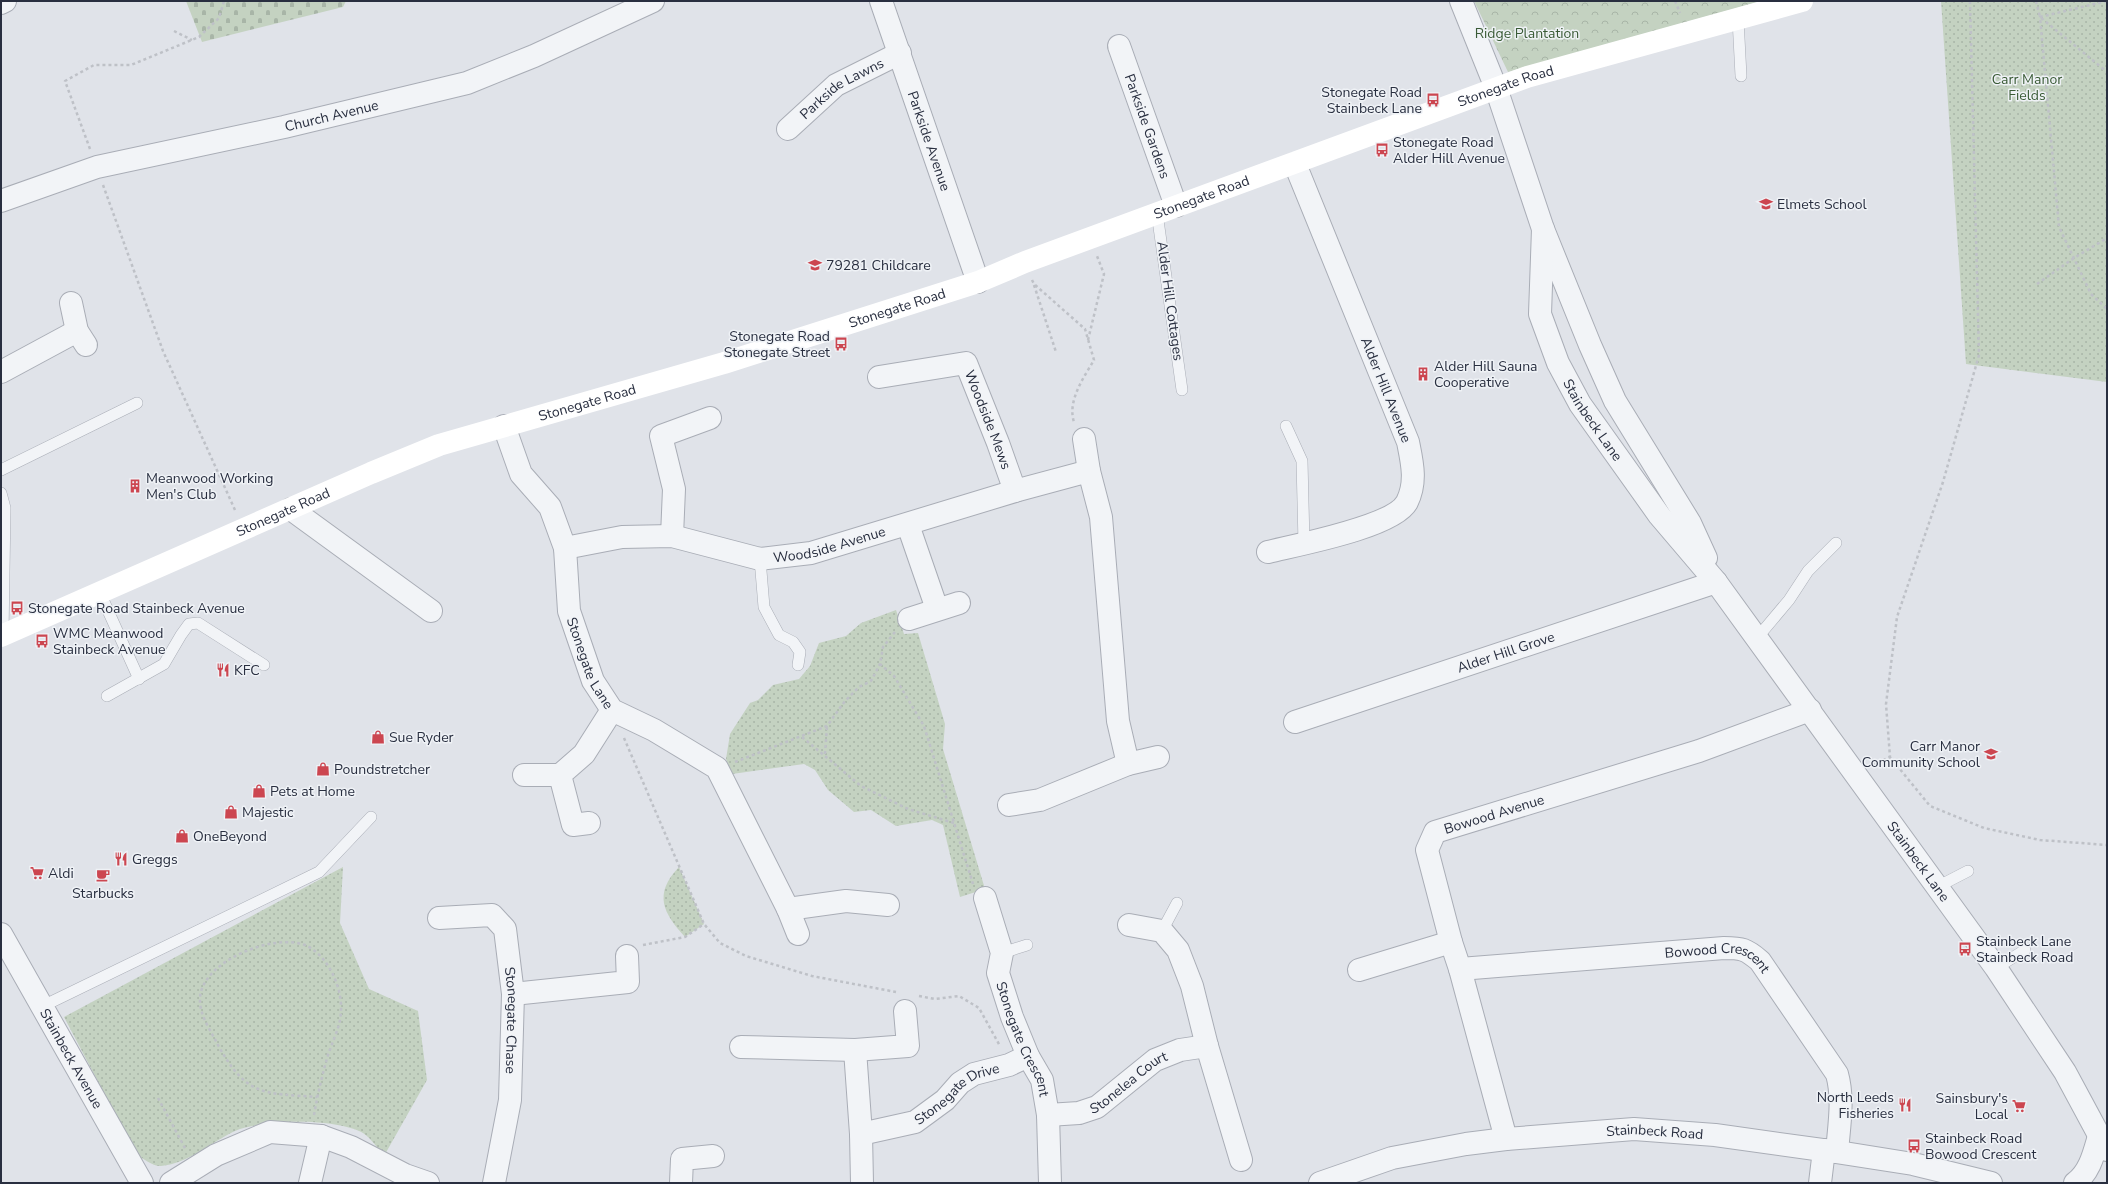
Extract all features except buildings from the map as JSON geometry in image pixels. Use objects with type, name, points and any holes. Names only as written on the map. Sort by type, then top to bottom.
[{"type":"main road","name":"Stonegate Road","points":[[2,635],[439,445],[724,364],[978,282],[1025,262],[1295,164],[1527,77],[1802,1]]},
{"type":"street","points":[[1,3],[5,1]]},
{"type":"street","name":"Church Avenue","points":[[1,200],[97,167],[284,127],[466,83],[534,56],[653,1]]},
{"type":"street","name":"Parkside Avenue","points":[[881,1],[978,282]]},
{"type":"street","name":"Stainbeck Lane","points":[[1461,1],[1496,88],[1543,229],[1590,345],[1616,401],[1690,523],[1716,582]]},
{"type":"street","name":"Parkside Gardens","points":[[1119,46],[1166,210]]},
{"type":"street","name":"Parkside Lawns","points":[[788,129],[836,85],[900,53]]},
{"type":"street","name":"Alder Hill Avenue","points":[[1268,552],[1365,527],[1388,518],[1407,503],[1412,487],[1414,470],[1408,442],[1295,164]]},
{"type":"street","name":"Stainbeck Lane","points":[[1543,229],[1540,314],[1558,363],[1580,404],[1659,515],[1716,582],[1996,968],[2065,1072],[2103,1143]]},
{"type":"street","points":[[1,372],[82,338],[71,303]]},
{"type":"street","name":"Woodside Mews","points":[[879,377],[966,363],[998,443],[1015,491]]},
{"type":"street","points":[[672,536],[674,489],[661,436],[710,418]]},
{"type":"street","name":"Stonegate Lane","points":[[504,426],[521,474],[550,506],[565,548],[569,611],[593,681],[612,710],[654,730],[717,768]]},
{"type":"street","points":[[1084,439],[1089,471],[1101,517],[1118,721],[1128,764]]},
{"type":"street","name":"Woodside Avenue","points":[[565,548],[622,537],[672,536],[760,559],[811,553],[908,525],[1015,491],[1089,471]]},
{"type":"street","points":[[292,509],[431,611]]},
{"type":"street","points":[[908,525],[937,609]]},
{"type":"street","name":"Alder Hill Grove","points":[[1295,722],[1716,582]]},
{"type":"street","points":[[909,619],[959,603]]},
{"type":"street","points":[[524,775],[560,775],[584,754],[612,710]]},
{"type":"street","name":"Bowood Avenue","points":[[1506,1139],[1427,850],[1436,832],[1698,751],[1810,710]]},
{"type":"street","points":[[1009,805],[1040,800],[1128,764],[1158,757]]},
{"type":"street","points":[[717,768],[788,909],[798,934]]},
{"type":"street","points":[[560,775],[573,825],[589,823]]},
{"type":"street","name":"Stonegate Crescent","points":[[985,898],[1002,953],[998,973],[1012,1016],[1028,1056],[1042,1080],[1048,1115],[1050,1183]]},
{"type":"street","points":[[788,909],[846,901],[888,905]]},
{"type":"street","name":"Stonegate Chase","points":[[439,918],[492,915],[505,929],[513,994],[510,1100],[494,1183]]},
{"type":"street","points":[[1129,925],[1162,932],[1178,950],[1192,986],[1207,1046],[1241,1160]]},
{"type":"street","name":"Stainbeck Avenue","points":[[1,934],[142,1183]]},
{"type":"street","points":[[1359,970],[1451,942]]},
{"type":"street","name":"Bowood Crescent","points":[[1460,969],[1724,948],[1741,948],[1748,951],[1760,961],[1838,1074],[1841,1087],[1841,1105],[1831,1151],[1820,1183]]},
{"type":"street","points":[[513,994],[628,982],[628,956]]},
{"type":"street","points":[[741,1046],[855,1050],[908,1046],[905,1011]]},
{"type":"street","name":"Stonelea Court","points":[[1048,1115],[1078,1113],[1097,1107],[1155,1060],[1180,1050],[1207,1046]]},
{"type":"street","points":[[855,1050],[861,1134],[862,1183]]},
{"type":"street","name":"Stonegate Drive","points":[[861,1134],[915,1122],[945,1100],[960,1083],[974,1074],[1009,1065],[1028,1056]]},
{"type":"street","name":"Stainbeck Road","points":[[1320,1183],[1392,1158],[1506,1139],[1634,1129],[1715,1135],[1831,1151],[1913,1164],[1991,1183]]},
{"type":"street","points":[[171,1183],[216,1155],[270,1132],[315,1136],[351,1147],[405,1175],[428,1183]]},
{"type":"street","points":[[310,1183],[315,1136]]},
{"type":"street","points":[[2075,1183],[2080,1179],[2103,1143]]},
{"type":"street","points":[[682,1183],[682,1159],[713,1156]]},
{"type":"lane","points":[[1738,18],[1741,76]]},
{"type":"lane","name":"Alder Hill Cottages","points":[[1166,210],[1182,390]]},
{"type":"lane","points":[[1,470],[137,403]]},
{"type":"lane","points":[[1286,426],[1302,461],[1304,543]]},
{"type":"lane","points":[[1,493],[5,508],[2,635]]},
{"type":"lane","points":[[1757,638],[1789,600],[1808,571],[1836,543]]},
{"type":"lane","points":[[760,559],[764,607],[779,635],[793,642],[800,652],[798,665]]},
{"type":"lane","points":[[100,593],[139,679]]},
{"type":"lane","points":[[107,696],[164,664],[189,624],[198,623],[264,665]]},
{"type":"lane","points":[[43,1006],[319,872],[371,817]]},
{"type":"lane","points":[[1937,887],[1968,871]]},
{"type":"lane","points":[[1162,932],[1177,903]]},
{"type":"lane","points":[[1002,953],[1026,945]]},
{"type":"lane","points":[[1996,968],[2024,950]]},
{"type":"path","points":[[224,1],[219,18],[199,37],[131,65],[94,65],[65,81],[163,351],[244,529]]},
{"type":"path","points":[[1970,1],[1979,355],[1943,482],[1897,617],[1886,704],[1890,757],[1930,806],[1971,823],[1984,828],[2040,840],[2107,845]]},
{"type":"path","points":[[2036,1],[2040,17],[2059,227],[2091,294],[2107,309]]},
{"type":"path","points":[[2040,17],[2107,1]]},
{"type":"path","points":[[2040,17],[2107,72]]},
{"type":"path","points":[[174,31],[193,40]]},
{"type":"path","points":[[1088,340],[1104,274],[1091,238]]},
{"type":"path","points":[[2037,284],[2074,258],[2107,238]]},
{"type":"path","points":[[1025,262],[1034,284],[1056,352]]},
{"type":"path","points":[[1034,284],[1085,329],[1094,360],[1075,396],[1072,416],[1077,430],[1084,439]]},
{"type":"path","points":[[717,768],[802,737],[826,726],[859,687],[871,681],[880,664],[883,647],[890,637],[909,619]]},
{"type":"path","points":[[880,664],[894,676],[924,726],[977,898],[985,898]]},
{"type":"path","points":[[825,754],[826,726]]},
{"type":"path","points":[[802,737],[825,754],[860,786],[908,809],[954,823]]},
{"type":"path","points":[[628,956],[645,943],[685,937],[704,924]]},
{"type":"path","points":[[315,1136],[317,1096],[341,1010],[337,984],[324,960],[305,946],[288,942],[263,946],[226,961],[210,973],[202,985],[200,999],[202,1015],[228,1064],[240,1079],[256,1089],[274,1094],[317,1096]]},
{"type":"path","points":[[158,1098],[195,1168]]},
{"type":"green space","points":[[186,1],[346,1],[343,7],[202,42]]},
{"type":"green space","name":"Ridge Plantation","points":[[1474,1],[1762,1],[1508,72]]},
{"type":"green space","name":"Carr Manor Fields","points":[[1941,1],[2107,1],[2107,382],[1966,364]]},
{"type":"green space","points":[[896,610],[904,634],[918,633],[945,724],[943,749],[985,889],[960,897],[943,825],[932,820],[896,826],[871,810],[854,812],[828,790],[815,770],[804,764],[732,774],[726,759],[730,734],[750,703],[758,700],[773,685],[799,679],[810,666],[819,643],[846,636],[861,623]]},
{"type":"green space","points":[[343,867],[340,923],[369,989],[418,1011],[427,1080],[384,1156],[366,1135],[351,1128],[299,1122],[280,1122],[247,1127],[235,1131],[190,1157],[161,1166],[148,1162],[136,1154],[64,1017]]},
{"type":"green space","points":[[679,867],[704,924],[685,937],[671,920],[664,903],[666,886]]},
{"type":"place","name":"Stonegate Road Stainbeck Lane","points":[[1433,100]]},
{"type":"place","name":"Stonegate Road Alder Hill Avenue","points":[[1382,150]]},
{"type":"place","name":"Elmets School","points":[[1766,204]]},
{"type":"place","name":"79281 Childcare","points":[[815,265]]},
{"type":"place","name":"Stonegate Road Stonegate Street","points":[[841,344]]},
{"type":"place","name":"Alder Hill Sauna Cooperative","points":[[1423,374]]},
{"type":"place","name":"Meanwood Working Men's Club","points":[[135,486]]},
{"type":"place","name":"Stonegate Road Stainbeck Avenue","points":[[17,608]]},
{"type":"place","name":"WMC Meanwood Stainbeck Avenue","points":[[42,641]]},
{"type":"place","name":"KFC","points":[[223,670]]},
{"type":"place","name":"Sue Ryder","points":[[378,737]]},
{"type":"place","name":"Carr Manor Community School","points":[[1991,754]]},
{"type":"place","name":"Poundstretcher","points":[[323,769]]},
{"type":"place","name":"Pets at Home","points":[[259,791]]},
{"type":"place","name":"Majestic","points":[[231,812]]},
{"type":"place","name":"OneBeyond","points":[[182,836]]},
{"type":"place","name":"Greggs","points":[[121,859]]},
{"type":"place","name":"Aldi","points":[[37,873]]},
{"type":"place","name":"Starbucks","points":[[103,875]]},
{"type":"place","name":"Stainbeck Lane Stainbeck Road","points":[[1965,949]]},
{"type":"place","name":"North Leeds Fisheries","points":[[1905,1105]]},
{"type":"place","name":"Sainsbury's Local","points":[[2019,1106]]},
{"type":"place","name":"Stainbeck Road Bowood Crescent","points":[[1914,1146]]}]
